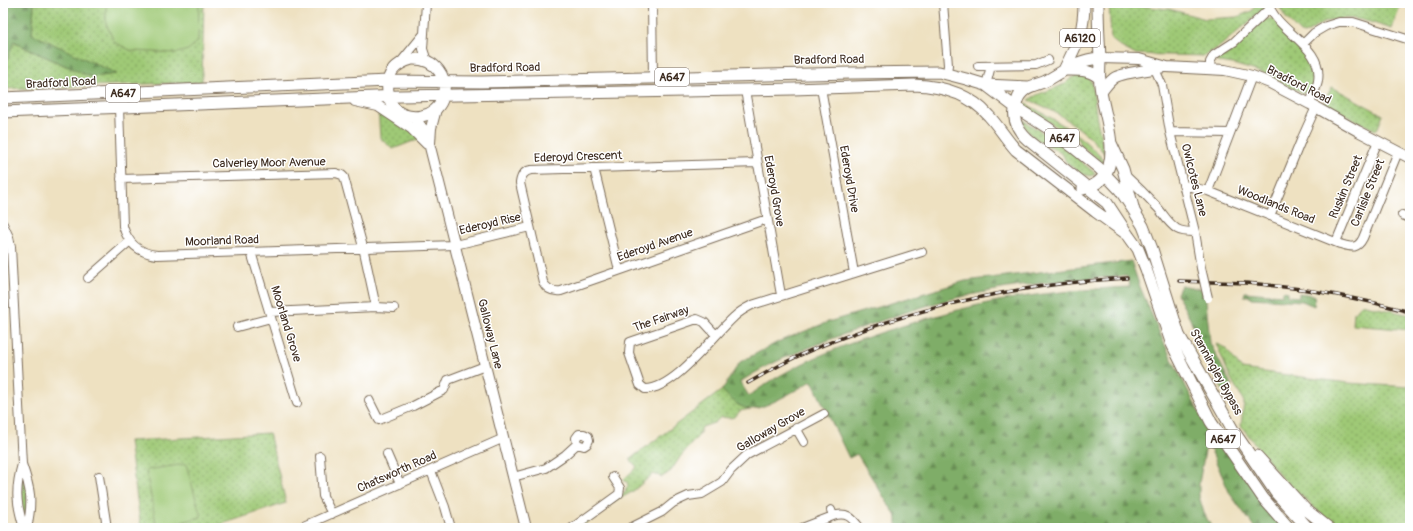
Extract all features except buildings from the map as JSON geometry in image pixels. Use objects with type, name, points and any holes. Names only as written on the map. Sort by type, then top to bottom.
[{"type":"highway","name":"A6120","points":[[1063,70],[1079,40],[1084,23],[1084,3]]},
{"type":"highway","name":"A6120","points":[[1098,3],[1100,58]]},
{"type":"highway","points":[[1015,107],[1018,97],[1029,87],[1044,82],[1063,70],[1086,60],[1100,58],[1101,93],[1111,143],[1110,161],[1106,174],[1098,183],[1088,188],[1073,189],[1061,185]]},
{"type":"highway","points":[[412,59],[427,61],[432,64],[441,74],[443,81],[443,95],[436,109],[423,116],[414,117],[395,109],[389,96],[388,81],[391,72],[400,64],[412,59]]},
{"type":"highway","points":[[1063,70],[1088,71],[1100,79]]},
{"type":"highway","name":"Bradford Road","points":[[3,98],[388,81],[488,81],[851,73],[930,72],[947,74],[986,85]]},
{"type":"highway","name":"A647","points":[[3,112],[389,96],[745,90],[914,85],[933,86],[950,90],[979,106],[989,116],[1016,150],[1128,235]]},
{"type":"highway","points":[[986,85],[1029,87]]},
{"type":"highway","name":"A647","points":[[986,85],[1015,107],[1074,147],[1106,174],[1120,190],[1134,211]]},
{"type":"highway","name":"Stanningley Bypass","points":[[1015,107],[1015,122],[1022,135],[1107,203],[1138,249],[1170,342],[1211,422],[1263,498],[1289,528]]},
{"type":"highway","name":"Stanningley Bypass","points":[[1111,143],[1125,174],[1134,211],[1143,226],[1152,249],[1179,335],[1233,430],[1276,493],[1308,528]]},
{"type":"highway","points":[[1209,389],[1254,452],[1305,508],[1329,528]]},
{"type":"main road","name":"Bradford Road","points":[[1100,58],[1139,59],[1167,67]]},
{"type":"main road","name":"Bradford Road","points":[[1101,93],[1115,78],[1122,75],[1167,67],[1225,70],[1252,76],[1270,83],[1410,158]]},
{"type":"main road","points":[[341,98],[367,102],[378,106],[411,128],[430,147]]},
{"type":"main road","name":"Galloway Lane","points":[[430,147],[431,128],[436,109]]},
{"type":"main road","name":"Galloway Lane","points":[[414,117],[424,132],[430,147],[526,528]]},
{"type":"street","points":[[426,3],[423,49],[427,61]]},
{"type":"street","points":[[652,3],[653,78]]},
{"type":"street","points":[[943,3],[948,65],[947,74]]},
{"type":"street","points":[[1210,69],[1210,62],[1214,55],[1234,42],[1269,6],[1285,27],[1315,58],[1318,80],[1313,106],[1302,138],[1270,216]]},
{"type":"street","points":[[1303,44],[1314,33],[1326,26],[1338,22],[1353,22],[1410,40]]},
{"type":"street","points":[[400,64],[423,35]]},
{"type":"street","points":[[978,66],[1036,65],[1048,60]]},
{"type":"street","points":[[986,85],[991,66]]},
{"type":"street","name":"Owlcotes Lane","points":[[1155,69],[1162,85],[1170,132],[1195,232],[1208,298]]},
{"type":"street","points":[[1208,191],[1252,76]]},
{"type":"street","name":"Ederoyd Drive","points":[[821,88],[854,273]]},
{"type":"street","name":"Ederoyd Grove","points":[[745,90],[781,295]]},
{"type":"street","points":[[88,278],[130,242],[125,234],[123,226],[119,107]]},
{"type":"street","points":[[1170,132],[1230,133]]},
{"type":"street","name":"Ruskin Street","points":[[1336,242],[1378,141]]},
{"type":"street","name":"Carlisle Street","points":[[1360,244],[1398,152]]},
{"type":"street","name":"Ederoyd Crescent","points":[[551,291],[543,282],[520,183],[525,172],[531,170],[757,163]]},
{"type":"street","points":[[594,168],[619,270]]},
{"type":"street","name":"Calverley Moor Avenue","points":[[121,179],[339,174],[344,177],[363,247],[376,307]]},
{"type":"street","points":[[1125,174],[1175,228],[1181,231],[1195,232]]},
{"type":"street","name":"Woodlands Road","points":[[1183,185],[1208,191],[1336,242],[1353,247],[1360,244]]},
{"type":"street","points":[[1402,215],[1410,218]]},
{"type":"street","name":"Ederoyd Avenue","points":[[551,291],[561,291],[767,219]]},
{"type":"street","points":[[3,224],[9,237],[11,247],[22,464],[17,489],[17,501],[25,528]]},
{"type":"street","name":"Ederoyd Rise","points":[[455,245],[530,227]]},
{"type":"street","name":"Moorland Road","points":[[130,242],[141,251],[157,255],[455,245]]},
{"type":"street","name":"Moorland Grove","points":[[251,252],[298,404]]},
{"type":"street","name":"The Fairway","points":[[716,335],[704,322],[697,319],[630,342],[629,353],[640,385],[645,389],[648,389],[675,376],[716,335],[735,315],[752,305],[922,252]]},
{"type":"street","points":[[237,327],[270,315],[376,307],[394,308]]},
{"type":"street","points":[[369,400],[379,420],[413,406],[444,390],[448,380],[485,366]]},
{"type":"street","points":[[429,387],[432,395]]},
{"type":"street","name":"Galloway Grove","points":[[630,528],[662,512],[673,503],[688,496],[702,494],[709,490],[722,482],[731,470],[747,455],[824,414]]},
{"type":"street","points":[[796,428],[804,442]]},
{"type":"street","name":"Chatsworth Road","points":[[299,528],[504,438]]},
{"type":"street","points":[[513,477],[546,468],[565,456],[577,444]]},
{"type":"street","points":[[387,454],[400,484]]},
{"type":"street","points":[[320,456],[324,496],[332,514]]},
{"type":"street","points":[[22,464],[29,484],[31,496],[31,508],[25,528]]},
{"type":"street","points":[[431,471],[452,528]]},
{"type":"street","points":[[99,476],[107,528]]},
{"type":"street","points":[[572,528],[619,494],[620,488],[613,477]]},
{"type":"street","points":[[802,528],[832,513],[842,513],[847,515],[860,528]]},
{"type":"green space","points":[[3,3],[34,3],[32,34],[117,74],[91,77],[28,49],[14,41],[3,71]]},
{"type":"green space","points":[[34,3],[204,3],[202,82],[3,89],[3,71],[13,41],[91,77],[116,74],[32,34]]},
{"type":"green space","points":[[106,3],[199,3],[198,41],[188,50],[177,53],[132,51],[114,42],[106,23]]},
{"type":"green space","points":[[1109,3],[1169,9],[1206,19],[1237,17],[1252,11],[1256,3],[1264,4],[1261,12],[1219,47],[1204,56],[1134,54],[1121,47],[1111,39]]},
{"type":"green space","points":[[1277,3],[1401,3],[1392,29],[1374,23],[1350,18],[1323,23],[1304,34],[1300,33],[1286,18]]},
{"type":"green space","points":[[1266,19],[1273,19],[1301,46],[1312,62],[1315,80],[1310,91],[1305,93],[1301,92],[1263,73],[1233,64],[1218,62],[1217,59]]},
{"type":"green space","points":[[1080,74],[1088,77],[1092,83],[1097,120],[1105,155],[1081,130],[1061,116],[1029,100],[1037,95],[1064,84]]},
{"type":"green space","points":[[1332,87],[1383,115],[1377,130],[1326,105],[1325,100]]},
{"type":"green space","points":[[1026,104],[1069,129],[1085,141],[1102,158],[1104,162],[1103,163],[1080,145],[1077,137],[1066,129],[1058,128],[1025,106]]},
{"type":"green space","points":[[378,106],[421,138],[393,149],[380,138]]},
{"type":"green space","points":[[1023,120],[1060,144],[1096,174],[1090,176],[1081,174],[1066,162],[1063,155],[1052,147],[1045,145],[1030,134],[1024,125]]},
{"type":"green space","points":[[1131,261],[1140,287],[1164,343],[1210,434],[1214,432],[1281,528],[1255,528],[1230,494],[1207,441],[1199,483],[1199,496],[1204,513],[1212,528],[897,528],[897,518],[857,454],[849,458],[812,381],[764,406],[750,409],[738,405],[722,390],[740,362],[780,341],[828,322],[965,281]],"holes":[[[1127,276],[1130,287],[1038,295],[969,307],[880,333],[845,345],[796,367],[764,385],[749,396],[740,382],[777,361],[816,345],[906,312],[954,298],[1029,285],[1107,277]]]},
{"type":"green space","points":[[1181,285],[1205,290],[1210,343],[1232,386],[1224,392],[1206,360],[1190,319],[1177,294]]},
{"type":"green space","points":[[1283,291],[1288,292],[1288,296],[1299,297],[1299,293],[1313,295],[1315,296],[1314,306],[1302,301],[1251,298],[1244,296],[1245,292],[1282,295]]},
{"type":"green space","points":[[1361,304],[1410,315],[1410,330],[1353,325],[1354,312]]},
{"type":"green space","points":[[1216,343],[1225,348],[1242,369],[1348,383],[1410,387],[1410,528],[1339,528],[1321,514],[1281,477],[1241,426],[1244,402],[1229,375]]},
{"type":"green space","points":[[722,390],[738,405],[750,409],[740,411],[735,417],[721,417],[714,423],[702,427],[699,435],[680,457],[671,471],[662,477],[653,474],[632,492],[615,501],[579,528],[576,528],[627,491],[625,489],[628,486],[627,482],[623,480],[637,467],[630,459]]},
{"type":"green space","points":[[269,433],[286,503],[210,528],[141,528],[129,441]]},
{"type":"green space","points":[[186,464],[201,517],[157,528],[146,470]]},
{"type":"green space","points":[[22,473],[28,493],[25,522],[20,502]]},
{"type":"railway","points":[[748,383],[799,355],[818,347],[898,318],[930,309],[1027,288],[1093,280],[1127,278]]},
{"type":"railway","points":[[1179,281],[1245,283],[1287,287],[1349,297],[1410,312]]}]
